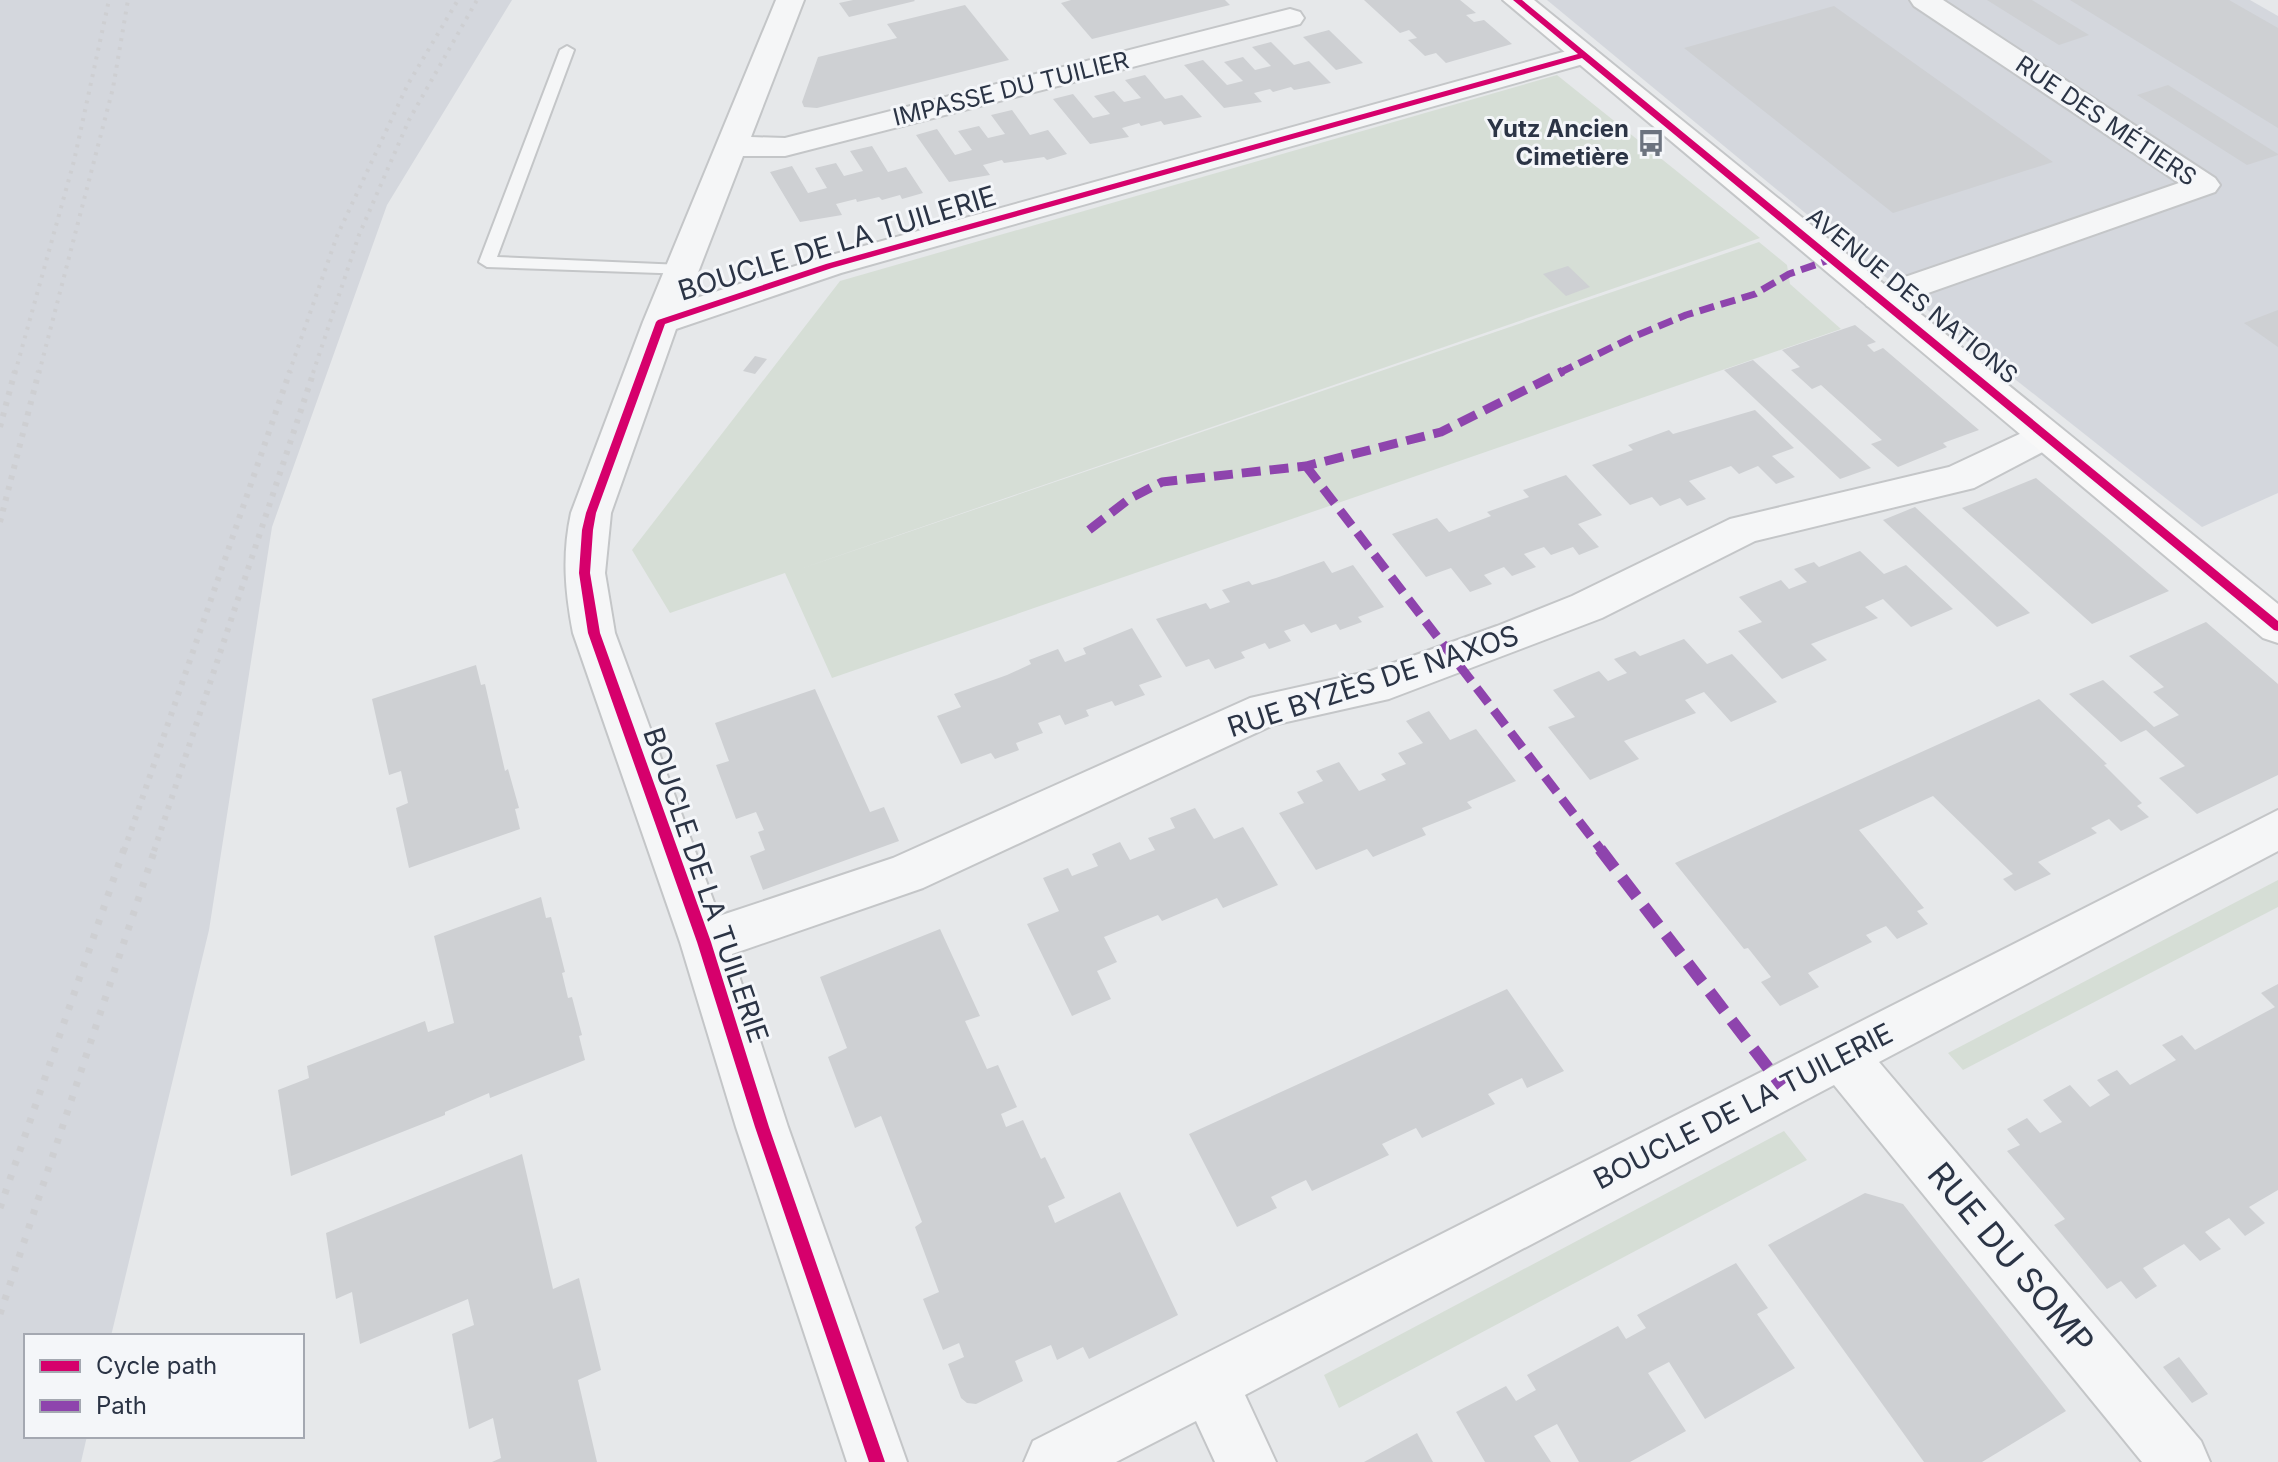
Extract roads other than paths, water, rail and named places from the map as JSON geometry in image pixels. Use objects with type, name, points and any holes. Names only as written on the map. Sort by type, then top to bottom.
[{"type":"main road","name":"AVENUE DES NATIONS","points":[[1517,0],[2278,627]]},
{"type":"street","name":"BOUCLE DE LA TUILERIE","points":[[790,0],[661,322],[591,513],[582,545],[584,588],[594,633],[704,942],[762,1127],[877,1462]]},
{"type":"street","name":"RUE DES MÉTIERS","points":[[1879,298],[2204,185],[1924,0]]},
{"type":"street","name":"IMPASSE DU TUILIER","points":[[731,146],[785,147],[1290,18]]},
{"type":"street","name":"BOUCLE DE LA TUILERIE","points":[[661,322],[829,266],[1584,55]]},
{"type":"street","name":"RUE BYZÈS DE NAXOS","points":[[704,942],[906,874],[1265,710],[1374,687],[1587,607],[1744,529],[1960,478],[2045,435]]},
{"type":"street","name":"BOUCLE DE LA TUILERIE","points":[[1054,1462],[2278,829]]},
{"type":"street","name":"RUE DU SOMP","points":[[1841,1055],[2180,1462]]},
{"type":"street","points":[[1209,1383],[1246,1462]]},
{"type":"lane","points":[[567,50],[487,262],[682,270]]},
{"type":"railway","points":[[15,373],[74,161],[109,0]]},
{"type":"railway","points":[[39,373],[113,88],[128,0]]},
{"type":"railway","points":[[289,373],[337,236],[408,84],[458,0]]},
{"type":"railway","points":[[313,373],[359,235],[409,120],[477,0]]},
{"type":"railway","points":[[0,427],[15,371]]},
{"type":"railway","points":[[0,522],[39,371]]},
{"type":"railway","points":[[124,851],[290,371]]},
{"type":"railway","points":[[154,851],[314,371]]},
{"type":"railway","points":[[0,1208],[124,849]]},
{"type":"railway","points":[[0,1314],[155,849]]},
{"type":"place","name":"Yutz Ancien Cimetière","points":[[1651,143]]}]
